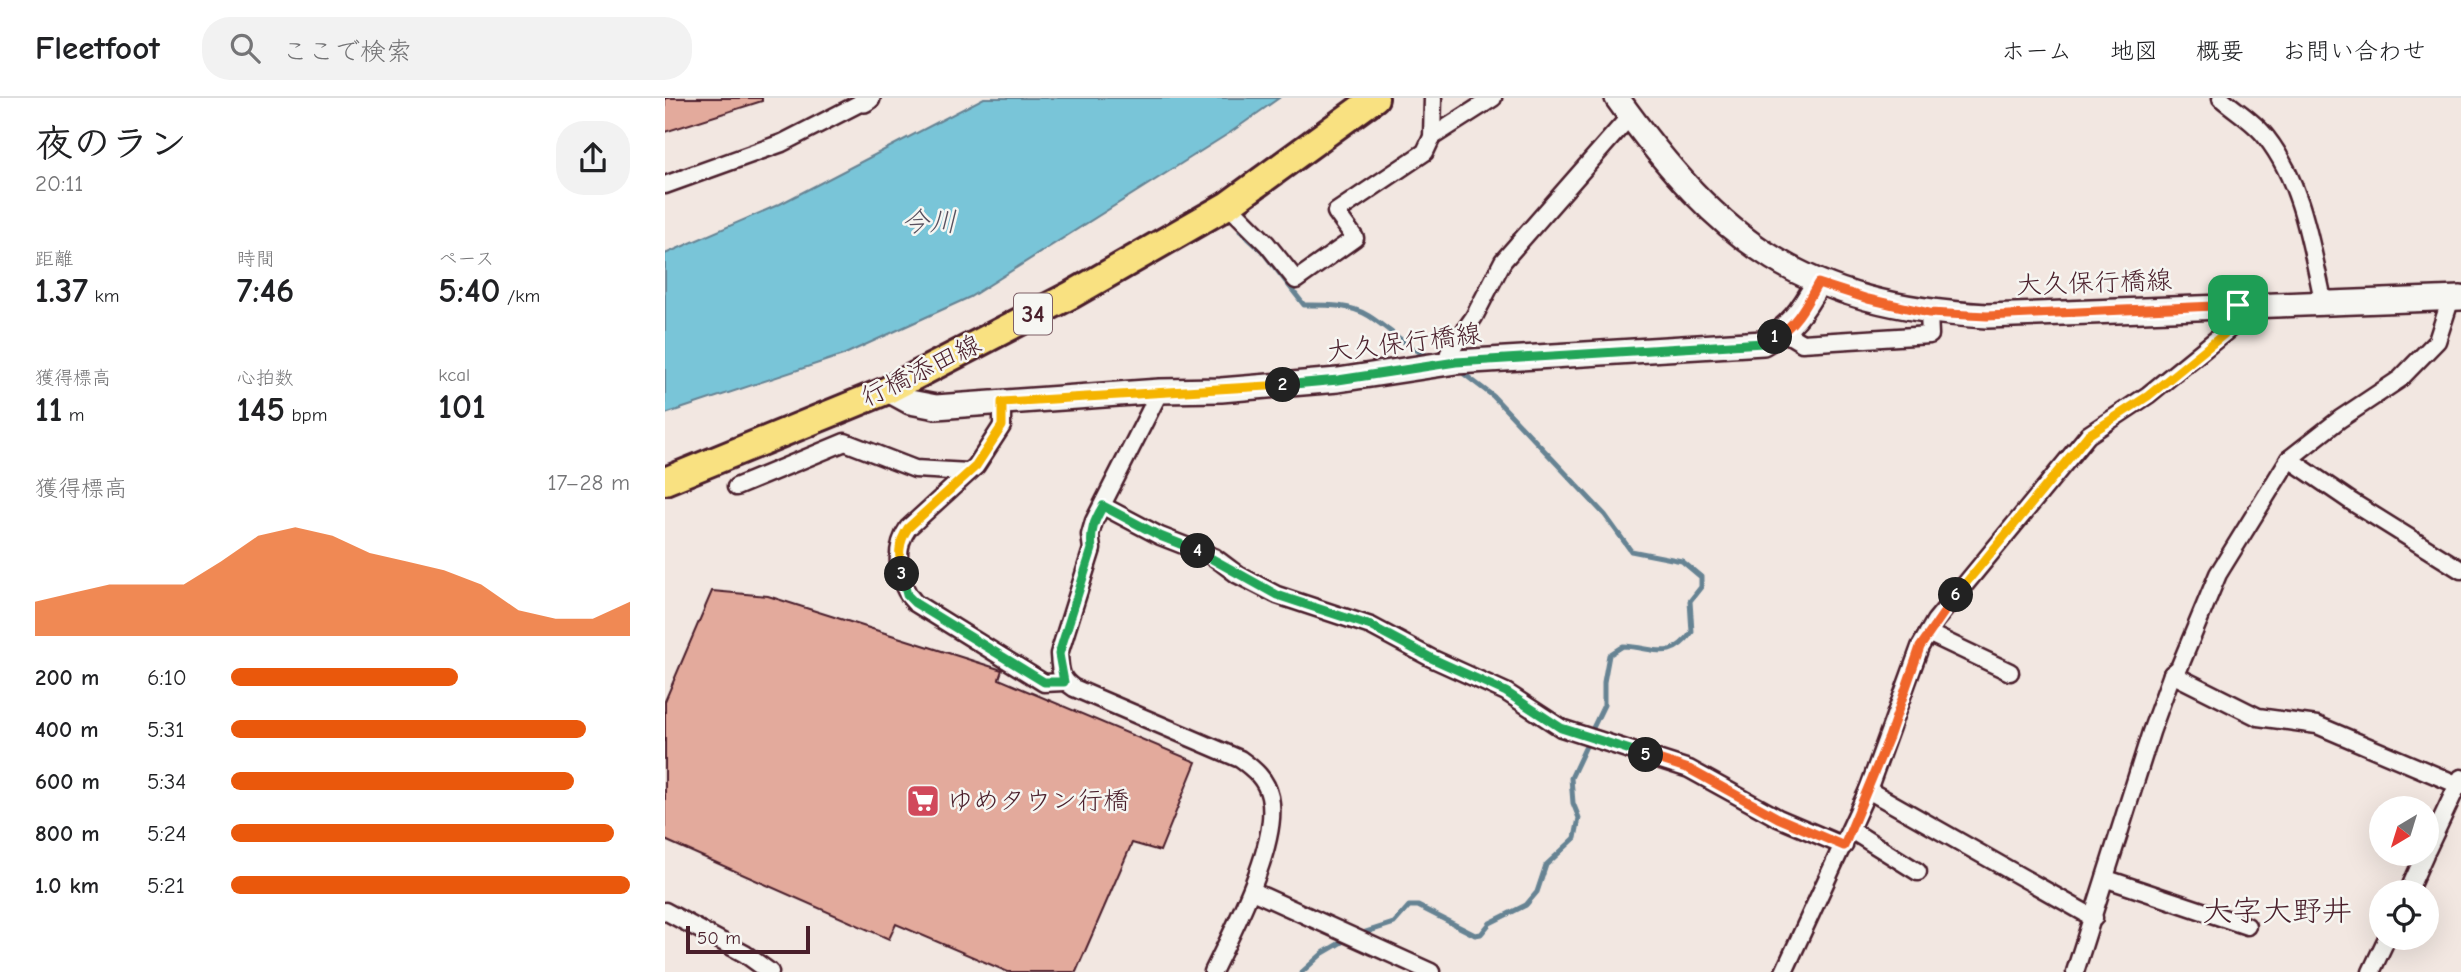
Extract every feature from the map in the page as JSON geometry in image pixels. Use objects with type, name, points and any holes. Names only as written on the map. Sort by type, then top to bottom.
[{"type":"main road","name":"行橋添田線","points":[[665,481],[888,390],[1071,295],[1228,205],[1375,98]]},
{"type":"main road","name":"大久保行橋線","points":[[1623,107],[1680,181],[1724,223],[1774,260],[1818,283],[1868,299],[1929,313],[1987,316],[2456,298]]},
{"type":"main road","points":[[1784,332],[1802,312],[1818,283]]},
{"type":"main road","name":"大久保行橋線","points":[[888,390],[910,402],[936,407],[1160,391],[1221,390],[1338,380],[1456,362],[1763,343],[1784,332]]},
{"type":"street","points":[[1228,205],[1267,244],[1296,280],[1355,238],[1336,212],[1425,152],[1432,137],[1433,98]]},
{"type":"street","points":[[1432,137],[1493,98]]},
{"type":"street","points":[[2221,98],[2264,134],[2287,167],[2307,225],[2324,304]]},
{"type":"street","points":[[665,185],[782,144],[866,100]]},
{"type":"street","points":[[1456,362],[1449,353],[1474,317],[1503,261],[1623,107]]},
{"type":"street","points":[[2075,972],[2107,879],[2151,732],[2172,674],[2179,668],[2218,574],[2289,459],[2340,419],[2400,379],[2437,341],[2456,298]]},
{"type":"street","points":[[1784,972],[1851,830],[1920,647],[1928,634],[2088,435],[2148,396],[2234,326],[2238,305]]},
{"type":"street","points":[[1784,332],[1802,343],[1930,335],[1929,313]]},
{"type":"street","points":[[1064,682],[1059,654],[1092,549],[1090,535],[1094,521],[1160,391]]},
{"type":"street","points":[[1002,402],[1002,426],[969,472],[900,538],[898,552],[907,595],[915,603],[1036,678],[1044,682],[1064,682],[1240,759],[1255,769],[1270,797],[1271,812],[1252,891],[1213,972]]},
{"type":"street","points":[[736,487],[845,442],[915,469],[969,472]]},
{"type":"street","points":[[2289,459],[2461,570]]},
{"type":"street","points":[[1103,506],[1160,536],[1214,557],[1238,575],[1277,595],[1371,626],[1431,658],[1506,692],[1561,728],[1689,769],[1778,818],[1844,846]]},
{"type":"street","points":[[1928,634],[2010,672]]},
{"type":"street","points":[[2172,674],[2258,717],[2317,725],[2460,783],[2439,826]]},
{"type":"street","points":[[1868,790],[2094,918]]},
{"type":"street","points":[[1851,830],[1918,872]]},
{"type":"street","points":[[2107,879],[2246,926]]},
{"type":"street","points":[[1252,891],[1431,972]]},
{"type":"street","points":[[665,911],[745,954],[771,972]]},
{"type":"street","points":[[2371,972],[2381,950]]},
{"type":"water","name":"今川","points":[[984,98],[1279,98],[1231,132],[970,297],[843,355],[665,414],[665,254],[780,204]]},
{"type":"building","points":[[665,98],[762,98],[762,101],[665,132]]},
{"type":"building","name":"ゆめタウン行橋","points":[[712,591],[768,596],[1002,670],[999,679],[1196,762],[1160,851],[1132,843],[1076,972],[1008,972],[896,924],[889,939],[665,840],[665,701]]},
{"type":"waterway","points":[[1240,231],[1262,251],[1304,305],[1337,306],[1362,312],[1430,357]]},
{"type":"waterway","points":[[1464,374],[1493,396],[1605,515],[1631,551],[1682,561],[1701,577],[1701,587],[1690,601],[1692,632],[1684,642],[1661,651],[1623,646],[1609,655],[1604,682],[1604,705],[1591,732]]},
{"type":"waterway","points":[[1360,934],[1394,923],[1409,906],[1418,906],[1475,935],[1481,934],[1490,923],[1526,905],[1537,892],[1546,865],[1575,838],[1579,818],[1573,803],[1571,778],[1587,744]]},
{"type":"waterway","points":[[1302,972],[1323,953],[1347,939]]},
{"type":"place","name":"ゆめタウン行橋","points":[[923,801]]},
{"type":"district","name":"大字大野井","points":[[2277,911]]},
{"type":"route","points":[[1818,283],[1868,299],[1929,313],[1987,316],[2238,305],[2234,326],[2190,359],[2148,396],[2088,435],[1935,621],[1920,647],[1889,737],[1844,846],[1778,818],[1689,769],[1561,728],[1506,692],[1431,658],[1371,626],[1277,595],[1238,575],[1214,557],[1160,536],[1103,506],[1094,521],[1090,535],[1092,549],[1059,654],[1064,682],[1044,682],[1019,668],[915,603],[907,595],[903,584],[898,552],[900,538],[976,466],[1002,426],[1002,402],[1160,391],[1221,390],[1338,380],[1456,362],[1763,343],[1784,332],[1802,312],[1818,283]]}]
